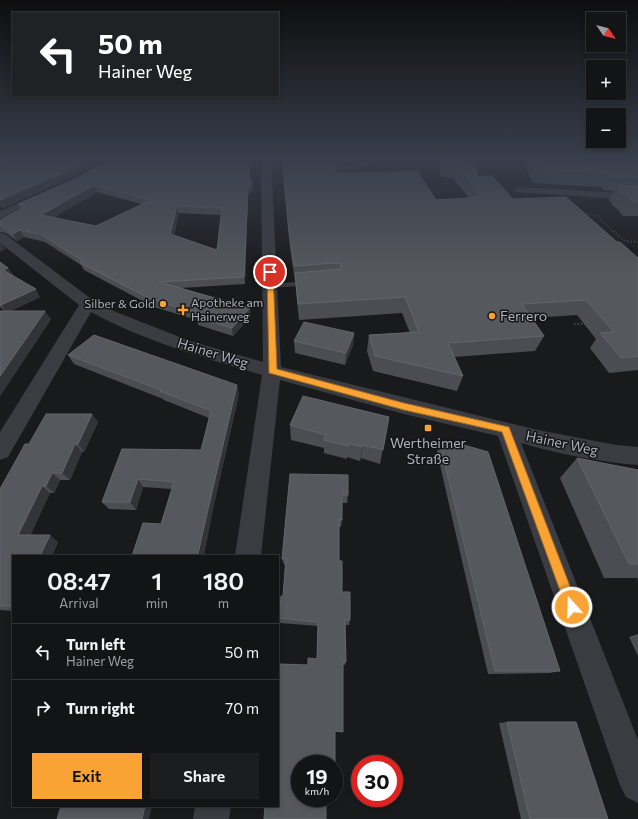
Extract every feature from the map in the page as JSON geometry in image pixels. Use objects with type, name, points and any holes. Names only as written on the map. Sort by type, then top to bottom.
[{"type":"street","points":[[0,216],[42,196]]},
{"type":"street","points":[[248,555],[272,371],[267,196]]},
{"type":"street","points":[[612,196],[638,198]]},
{"type":"street","name":"Hainer Weg","points":[[0,237],[88,304],[110,316],[159,336],[272,371],[404,406],[506,430],[545,441],[616,454],[638,456]]},
{"type":"street","points":[[0,451],[88,304]]},
{"type":"street","points":[[506,430],[638,785]]},
{"type":"street","points":[[211,819],[213,807]]},
{"type":"lane","points":[[271,286],[314,283]]},
{"type":"path","points":[[581,213],[599,216],[602,221],[625,241],[638,242]]},
{"type":"path","points":[[574,324],[595,324]]},
{"type":"building","points":[[0,196],[9,196],[0,200]]},
{"type":"building","points":[[36,196],[74,196],[41,215],[96,226],[151,200],[137,196],[248,196],[244,277],[159,282],[250,308],[232,328],[196,317],[199,314],[151,299],[80,263],[83,261],[40,234],[20,230],[13,234],[0,225],[0,221],[26,206],[18,204]],"holes":[[[177,206],[222,208],[217,250],[170,234]]]},
{"type":"building","points":[[286,196],[434,196],[436,200],[482,196],[510,196],[513,199],[566,197],[617,242],[620,242],[638,258],[638,356],[621,358],[600,333],[614,332],[586,300],[522,304],[544,336],[448,343],[463,376],[375,356],[369,335],[419,332],[405,297],[298,304],[295,273],[340,269],[341,264],[336,263],[294,266]]},
{"type":"building","points":[[628,196],[638,196],[638,201],[632,201]]},
{"type":"building","points":[[0,262],[8,268],[3,270],[36,289],[1,305]]},
{"type":"building","points":[[0,311],[45,311],[0,376]]},
{"type":"building","points":[[304,322],[354,333],[346,353],[294,341]]},
{"type":"building","points":[[94,335],[237,385],[198,555],[132,555],[143,523],[161,524],[174,482],[138,479],[130,502],[102,502],[122,449],[201,450],[211,411],[160,391],[161,390],[68,355]]},
{"type":"building","points":[[303,396],[389,417],[383,450],[348,443],[348,446],[324,440],[326,435],[290,425]]},
{"type":"building","points":[[46,414],[92,414],[78,444],[75,444],[62,473],[52,473],[46,486],[42,486],[18,535],[50,535],[40,555],[12,555],[12,604],[11,606],[0,606],[0,489],[25,444],[29,444]]},
{"type":"building","points":[[457,443],[488,452],[560,671],[495,671],[440,444]]},
{"type":"building","points":[[577,458],[638,470],[638,564],[629,564]]},
{"type":"building","points":[[290,474],[348,475],[348,495],[342,495],[342,520],[339,519],[339,561],[342,561],[342,592],[350,592],[350,620],[345,620],[346,662],[343,662],[343,732],[335,731],[335,755],[291,755],[291,807],[326,807],[326,819],[264,819],[265,807],[279,807],[279,664],[308,665],[308,658],[317,659],[318,622],[279,618],[281,596],[283,596],[286,559],[282,559]]},
{"type":"building","points":[[507,722],[576,722],[608,819],[530,819]]},
{"type":"building","points":[[61,807],[145,807],[142,819],[57,819]]},
{"type":"place","name":"Silber & Gold","points":[[163,304]]},
{"type":"place","name":"Apotheke am Hainerweg","points":[[183,310]]},
{"type":"place","name":"Ferrero","points":[[492,316]]},
{"type":"place","name":"Wertheimer Straße","points":[[428,428]]},
{"type":"route","points":[[270,272],[273,350],[272,371],[404,406],[506,430],[572,607]]}]
